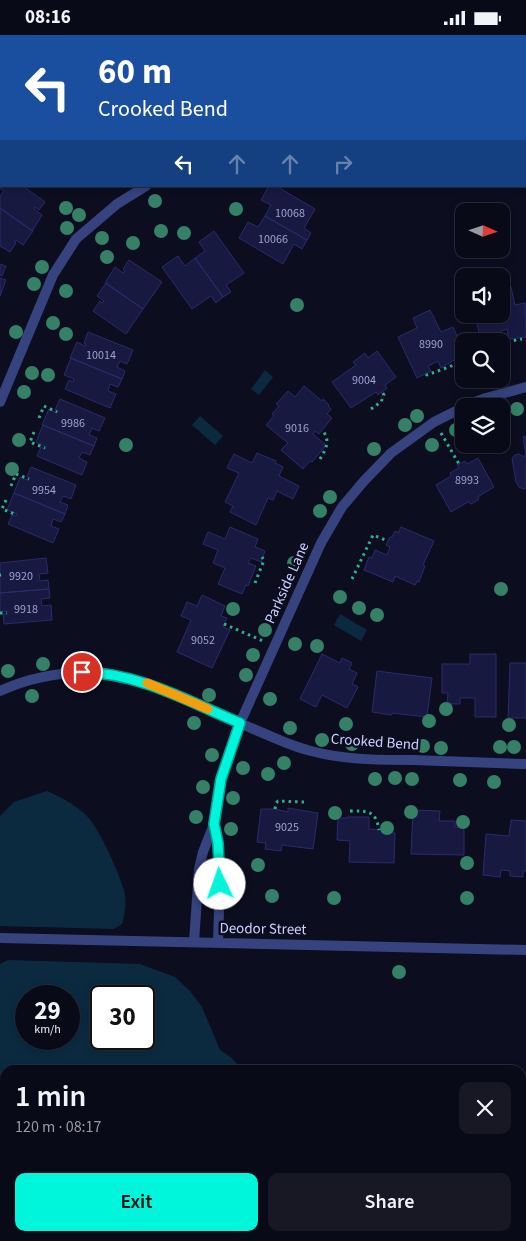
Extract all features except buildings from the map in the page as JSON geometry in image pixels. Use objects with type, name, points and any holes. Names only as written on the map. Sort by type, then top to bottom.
[{"type":"street","points":[[0,402],[53,275],[76,239],[105,213],[144,187]]},
{"type":"street","name":"Parkside Lane","points":[[486,398],[526,387]]},
{"type":"street","name":"Parkside Lane","points":[[194,942],[199,869],[214,824],[221,779],[240,723],[321,543],[342,507],[391,453],[434,421],[455,410]]},
{"type":"street","name":"Crooked Bend","points":[[0,691],[47,675],[98,672],[142,681],[310,751],[358,759],[526,764]]},
{"type":"street","name":"Parkside Lane","points":[[214,824],[220,868],[218,943]]},
{"type":"street","name":"Deodor Street","points":[[0,938],[526,950]]},
{"type":"path","points":[[510,341],[522,339]]},
{"type":"path","points":[[426,374],[454,365]]},
{"type":"path","points":[[371,409],[381,402],[384,395],[382,392]]},
{"type":"path","points":[[39,418],[44,406],[58,412]]},
{"type":"path","points":[[434,421],[459,464]]},
{"type":"path","points":[[320,459],[327,444],[327,438],[322,431]]},
{"type":"path","points":[[34,433],[30,441],[45,448]]},
{"type":"path","points":[[11,486],[16,473],[29,479]]},
{"type":"path","points":[[6,500],[2,509],[17,515]]},
{"type":"path","points":[[352,579],[373,535],[388,541]]},
{"type":"path","points":[[255,583],[264,560],[262,557]]},
{"type":"path","points":[[0,613],[7,613]]},
{"type":"path","points":[[224,624],[275,646]]},
{"type":"path","points":[[275,809],[278,801],[304,802]]},
{"type":"path","points":[[350,811],[364,811],[374,815],[379,830]]},
{"type":"water","points":[[265,370],[273,377],[259,395],[251,389]]},
{"type":"water","points":[[200,416],[223,436],[215,445],[192,425]]},
{"type":"water","points":[[340,614],[367,630],[361,641],[334,625]]},
{"type":"water","points":[[47,791],[77,807],[86,815],[97,830],[108,851],[124,890],[125,899],[125,912],[122,924],[114,929],[0,926],[0,816],[14,802]]},
{"type":"water","points":[[8,960],[140,964],[175,977],[190,991],[202,1007],[220,1050],[232,1058],[238,1065],[0,1065],[0,964]]},
{"type":"slow traffic","points":[[147,683],[208,709]]},
{"type":"route","points":[[82,672],[112,674],[142,681],[240,723],[221,779],[214,824],[218,843],[220,884]]}]
